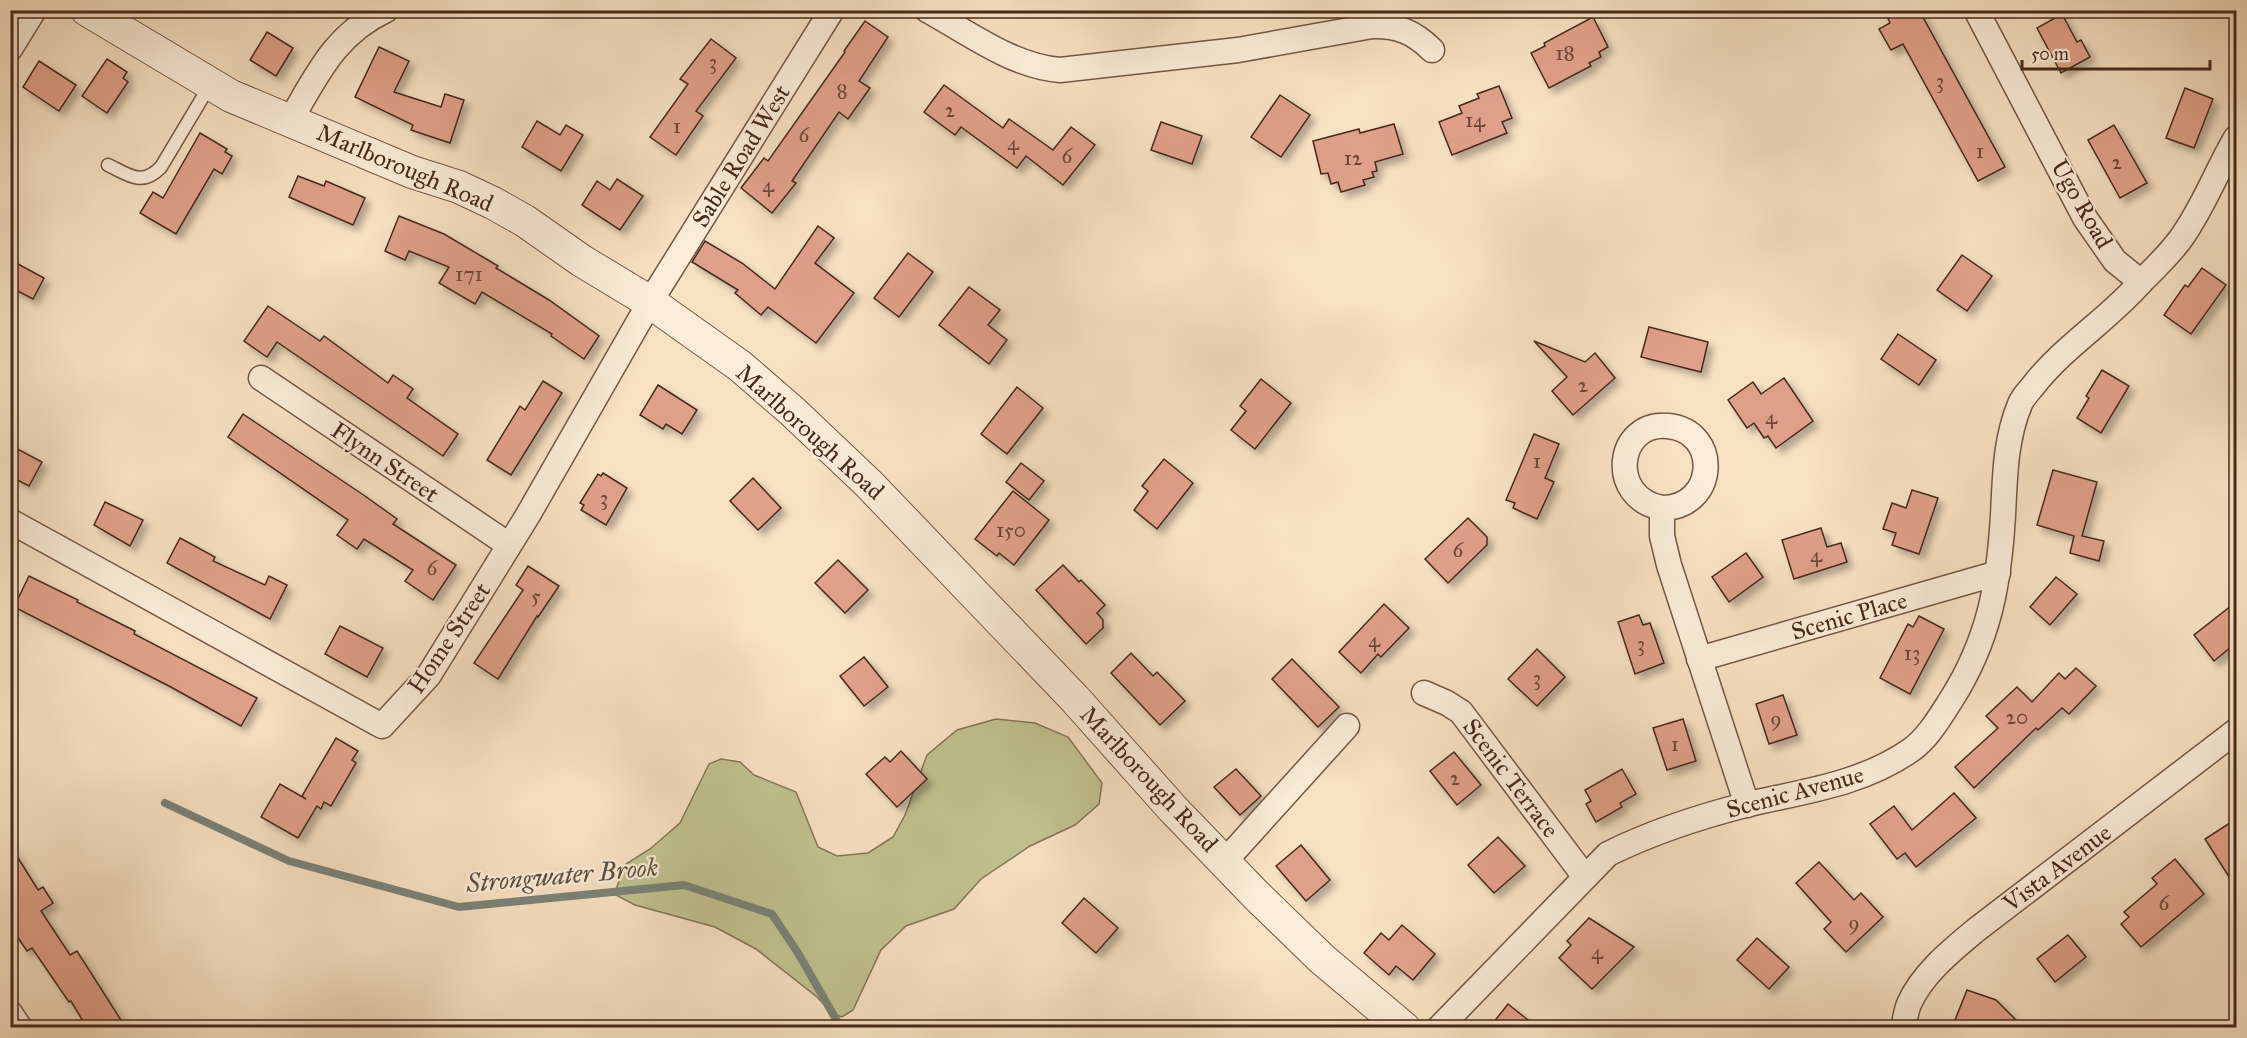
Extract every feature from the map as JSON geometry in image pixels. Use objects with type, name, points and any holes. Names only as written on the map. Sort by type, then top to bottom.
[{"type":"street","points":[[10,49],[34,10]]},
{"type":"street","name":"Marlborough Road","points":[[87,10],[231,96],[412,172],[459,187],[493,203],[525,221],[582,261],[650,302],[740,366],[792,411],[869,484],[1075,699],[1173,809],[1256,895],[1322,959],[1404,1028]]},
{"type":"street","points":[[291,121],[316,76],[333,52],[351,31],[386,10]]},
{"type":"street","name":"Sable Road West","points":[[650,302],[832,10]]},
{"type":"street","points":[[927,10],[1017,60],[1040,68],[1060,70],[1238,50],[1389,25],[1421,39],[1432,51]]},
{"type":"street","name":"Ugo Road","points":[[1976,10],[2090,225],[2115,261],[2141,282]]},
{"type":"street","points":[[2141,282],[2181,238],[2200,209],[2236,138]]},
{"type":"street","name":"Scenic Avenue","points":[[1439,1028],[1608,855],[1632,842],[1747,805],[1852,780],[1883,767],[1914,748],[1937,722],[1958,689],[1975,656],[1990,616],[1998,573],[2009,433],[2021,401],[2052,364],[2128,297],[2141,282]]},
{"type":"street","name":"Home Street","points":[[10,521],[382,726],[429,675],[509,545],[650,302]]},
{"type":"street","name":"Flynn Street","points":[[261,378],[509,545]]},
{"type":"street","points":[[1662,508],[1662,536],[1665,548],[1747,805]]},
{"type":"street","name":"Scenic Place","points":[[1699,659],[1998,573]]},
{"type":"street","name":"Scenic Terrace","points":[[1424,693],[1461,712],[1585,877]]},
{"type":"street","points":[[1225,861],[1347,726]]},
{"type":"street","name":"Vista Avenue","points":[[1903,1028],[1909,1004],[1927,976],[1948,954],[1976,930],[2236,731]]},
{"type":"street","points":[[10,1013],[20,1028]]},
{"type":"lane","points":[[108,165],[134,178],[149,177],[155,173],[161,167],[210,85]]},
{"type":"green space","points":[[996,719],[1035,723],[1068,737],[1102,783],[1099,804],[1075,825],[1030,846],[981,879],[954,909],[906,926],[881,950],[853,1010],[842,1017],[833,1014],[817,997],[756,949],[715,927],[635,905],[614,894],[626,864],[650,849],[680,823],[709,764],[721,759],[740,762],[754,775],[796,792],[818,847],[837,856],[868,853],[893,837],[905,815],[927,755],[957,730]]},
{"type":"building","points":[[1884,10],[1919,10],[2005,167],[1978,181],[1903,44],[1891,50],[1879,29],[1890,23]]},
{"type":"building","points":[[2062,14],[2077,42],[2081,40],[2090,57],[2061,73],[2037,28]]},
{"type":"building","points":[[1593,17],[1608,47],[1599,52],[1601,57],[1589,63],[1591,66],[1549,88],[1531,53],[1545,46],[1544,43]]},
{"type":"building","points":[[865,21],[888,37],[859,81],[870,88],[848,119],[839,112],[792,181],[796,183],[772,213],[741,188],[764,158],[768,161]]},
{"type":"building","points":[[267,32],[293,48],[276,76],[250,60]]},
{"type":"building","points":[[711,39],[736,58],[696,111],[703,116],[676,155],[650,137],[688,84],[680,79]]},
{"type":"building","points":[[379,47],[409,61],[394,92],[441,107],[445,94],[464,100],[450,143],[411,130],[413,125],[355,97]]},
{"type":"building","points":[[107,59],[127,72],[123,78],[128,82],[107,113],[82,96]]},
{"type":"building","points":[[39,61],[76,85],[59,111],[23,87]]},
{"type":"building","points":[[944,85],[1003,128],[1009,119],[1053,150],[1071,127],[1095,145],[1063,185],[1026,156],[1017,168],[961,127],[955,135],[924,112]]},
{"type":"building","points":[[1499,86],[1512,118],[1502,122],[1507,133],[1452,155],[1439,122],[1462,113],[1459,106],[1479,98],[1477,94]]},
{"type":"building","points":[[2185,88],[2213,99],[2194,148],[2166,138]]},
{"type":"building","points":[[1280,95],[1310,115],[1281,157],[1251,137]]},
{"type":"building","points":[[537,121],[560,135],[566,125],[583,135],[561,171],[522,147]]},
{"type":"building","points":[[1161,122],[1202,136],[1192,164],[1151,150]]},
{"type":"building","points":[[1394,124],[1403,154],[1375,162],[1377,171],[1372,172],[1374,177],[1363,180],[1365,185],[1341,192],[1338,182],[1331,184],[1328,173],[1321,174],[1313,141],[1359,129],[1360,133]]},
{"type":"building","points":[[2114,125],[2147,183],[2120,198],[2088,140]]},
{"type":"building","points":[[200,133],[227,149],[225,152],[232,156],[222,174],[214,169],[176,234],[140,213],[153,192],[163,198]]},
{"type":"building","points":[[298,176],[324,186],[326,181],[365,198],[353,225],[289,197]]},
{"type":"building","points":[[617,179],[643,196],[620,230],[582,205],[597,181],[610,190]]},
{"type":"building","points":[[399,216],[444,234],[498,266],[496,268],[549,300],[599,336],[584,359],[551,336],[552,334],[482,292],[475,304],[439,283],[449,267],[409,251],[405,260],[385,251]]},
{"type":"building","points":[[818,226],[834,238],[815,263],[854,293],[816,343],[768,307],[761,315],[735,293],[738,290],[692,262],[705,241],[742,263],[775,289]]},
{"type":"building","points":[[908,253],[933,272],[899,317],[874,298]]},
{"type":"building","points":[[1962,255],[1992,276],[1967,311],[1937,290]]},
{"type":"building","points":[[18,264],[44,278],[33,299],[10,287],[10,278]]},
{"type":"building","points":[[2202,268],[2226,285],[2191,334],[2164,315],[2185,285],[2188,287]]},
{"type":"building","points":[[969,287],[1000,310],[988,325],[1007,340],[989,364],[939,325]]},
{"type":"building","points":[[268,306],[320,341],[324,336],[388,383],[393,375],[413,389],[407,398],[458,434],[443,456],[277,342],[267,357],[244,341]]},
{"type":"building","points":[[1649,327],[1708,342],[1701,372],[1641,357]]},
{"type":"building","points":[[1898,334],[1936,360],[1919,385],[1881,359]]},
{"type":"building","points":[[1534,341],[1585,362],[1595,353],[1615,378],[1573,415],[1552,391],[1567,377]]},
{"type":"building","points":[[2102,370],[2129,386],[2101,433],[2077,418],[2089,398],[2086,396]]},
{"type":"building","points":[[1784,378],[1813,421],[1776,448],[1768,436],[1764,438],[1754,423],[1747,428],[1728,400],[1753,382],[1761,394]]},
{"type":"building","points":[[1261,379],[1291,403],[1255,449],[1231,430],[1246,411],[1240,406]]},
{"type":"building","points":[[543,381],[562,393],[511,475],[487,460],[520,406],[525,410]]},
{"type":"building","points":[[658,385],[697,410],[682,434],[666,424],[663,429],[640,415]]},
{"type":"building","points":[[1017,387],[1043,408],[1007,454],[981,434]]},
{"type":"building","points":[[243,414],[365,496],[397,519],[393,524],[456,565],[433,600],[405,581],[413,570],[364,539],[357,549],[337,535],[348,520],[228,437]]},
{"type":"building","points":[[1534,434],[1559,444],[1545,478],[1554,482],[1537,519],[1513,508],[1515,503],[1506,500]]},
{"type":"building","points":[[10,445],[42,462],[29,486],[10,476]]},
{"type":"building","points":[[1164,459],[1193,483],[1157,529],[1134,510],[1148,491],[1142,486]]},
{"type":"building","points":[[1021,463],[1044,481],[1029,500],[1006,482]]},
{"type":"building","points":[[2053,470],[2097,482],[2082,536],[2104,541],[2099,561],[2070,553],[2074,536],[2037,525]]},
{"type":"building","points":[[603,473],[627,488],[606,525],[581,510],[584,505],[580,503],[598,474],[601,476]]},
{"type":"building","points":[[753,478],[781,508],[758,530],[730,501]]},
{"type":"building","points":[[1912,490],[1938,498],[1919,554],[1892,545],[1896,533],[1883,529],[1892,503],[1906,508]]},
{"type":"building","points":[[1013,491],[1049,520],[1014,565],[999,553],[997,556],[975,539]]},
{"type":"building","points":[[105,502],[143,520],[130,546],[94,525]]},
{"type":"building","points":[[1468,518],[1487,537],[1487,545],[1448,583],[1425,559]]},
{"type":"building","points":[[1821,528],[1827,547],[1841,543],[1847,562],[1794,579],[1782,540]]},
{"type":"building","points":[[180,538],[215,557],[213,561],[265,585],[269,576],[287,585],[270,619],[167,563]]},
{"type":"building","points":[[1746,553],[1763,577],[1729,602],[1712,577]]},
{"type":"building","points":[[838,560],[868,590],[845,613],[815,583]]},
{"type":"building","points":[[1063,565],[1105,605],[1097,613],[1103,620],[1103,628],[1086,644],[1036,590]]},
{"type":"building","points":[[528,566],[559,586],[537,616],[498,679],[474,663],[523,590],[516,585]]},
{"type":"building","points":[[29,576],[78,600],[77,602],[135,631],[134,634],[257,698],[241,726],[169,686],[14,607]]},
{"type":"building","points":[[2056,577],[2077,594],[2050,625],[2030,607]]},
{"type":"building","points":[[2236,602],[2236,643],[2214,661],[2194,635]]},
{"type":"building","points":[[1384,604],[1409,628],[1381,657],[1378,654],[1361,673],[1339,652]]},
{"type":"building","points":[[1639,615],[1643,625],[1650,623],[1664,663],[1635,674],[1618,622]]},
{"type":"building","points":[[1919,616],[1944,629],[1910,694],[1880,678],[1908,624],[1913,627]]},
{"type":"building","points":[[340,626],[383,648],[367,677],[325,654]]},
{"type":"building","points":[[1537,649],[1565,677],[1537,706],[1508,679]]},
{"type":"building","points":[[1131,653],[1153,676],[1157,672],[1185,701],[1160,725],[1111,673]]},
{"type":"building","points":[[864,657],[888,687],[864,706],[840,676]]},
{"type":"building","points":[[1292,659],[1339,707],[1318,727],[1272,679]]},
{"type":"building","points":[[2076,668],[2096,686],[2069,714],[2062,708],[2038,730],[2036,728],[1974,788],[1955,767],[1998,728],[1986,716],[2017,687],[2032,702],[2059,673],[2065,679]]},
{"type":"building","points":[[1783,695],[1797,735],[1769,744],[1756,704]]},
{"type":"building","points":[[1683,719],[1696,761],[1667,770],[1653,728]]},
{"type":"building","points":[[336,738],[358,751],[352,760],[356,763],[331,806],[324,802],[321,809],[317,806],[298,838],[261,817],[280,784],[306,799],[302,796]]},
{"type":"building","points":[[901,751],[927,779],[897,807],[866,774],[885,757],[890,762]]},
{"type":"building","points":[[1454,752],[1481,785],[1457,805],[1430,771]]},
{"type":"building","points":[[1236,769],[1261,796],[1240,815],[1214,787]]},
{"type":"building","points":[[1622,769],[1636,794],[1620,803],[1622,807],[1596,822],[1586,804],[1591,801],[1585,790]]},
{"type":"building","points":[[1954,793],[1976,818],[1916,867],[1905,853],[1897,859],[1870,824],[1894,806],[1912,830]]},
{"type":"building","points":[[2236,819],[2236,888],[2205,839]]},
{"type":"building","points":[[1498,837],[1525,866],[1494,893],[1468,865]]},
{"type":"building","points":[[10,845],[38,890],[43,887],[53,903],[41,911],[70,955],[77,951],[126,1028],[87,1028],[71,1001],[69,1002],[32,948],[27,951],[10,926]]},
{"type":"building","points":[[1301,845],[1330,880],[1306,901],[1276,866]]},
{"type":"building","points":[[2175,859],[2204,894],[2141,947],[2121,924],[2129,917],[2124,912],[2157,884],[2152,878]]},
{"type":"building","points":[[1819,862],[1854,900],[1861,893],[1883,917],[1846,952],[1824,929],[1831,922],[1796,883]]},
{"type":"building","points":[[1084,898],[1118,928],[1096,953],[1062,923]]},
{"type":"building","points":[[1589,918],[1634,947],[1592,989],[1559,958],[1571,945],[1567,941]]},
{"type":"building","points":[[1402,925],[1435,954],[1413,980],[1396,966],[1389,975],[1364,953],[1381,933],[1389,940]]},
{"type":"building","points":[[2068,935],[2086,957],[2055,982],[2037,959]]},
{"type":"building","points":[[1757,938],[1789,967],[1769,989],[1737,960]]},
{"type":"building","points":[[1967,990],[1996,1000],[2024,1028],[1971,1028],[1955,1020]]},
{"type":"building","points":[[1508,1004],[1538,1028],[1489,1028]]},
{"type":"waterway","name":"Strongwater Brook","points":[[165,803],[289,861],[459,907],[684,885],[772,914],[798,953],[841,1028]]}]
